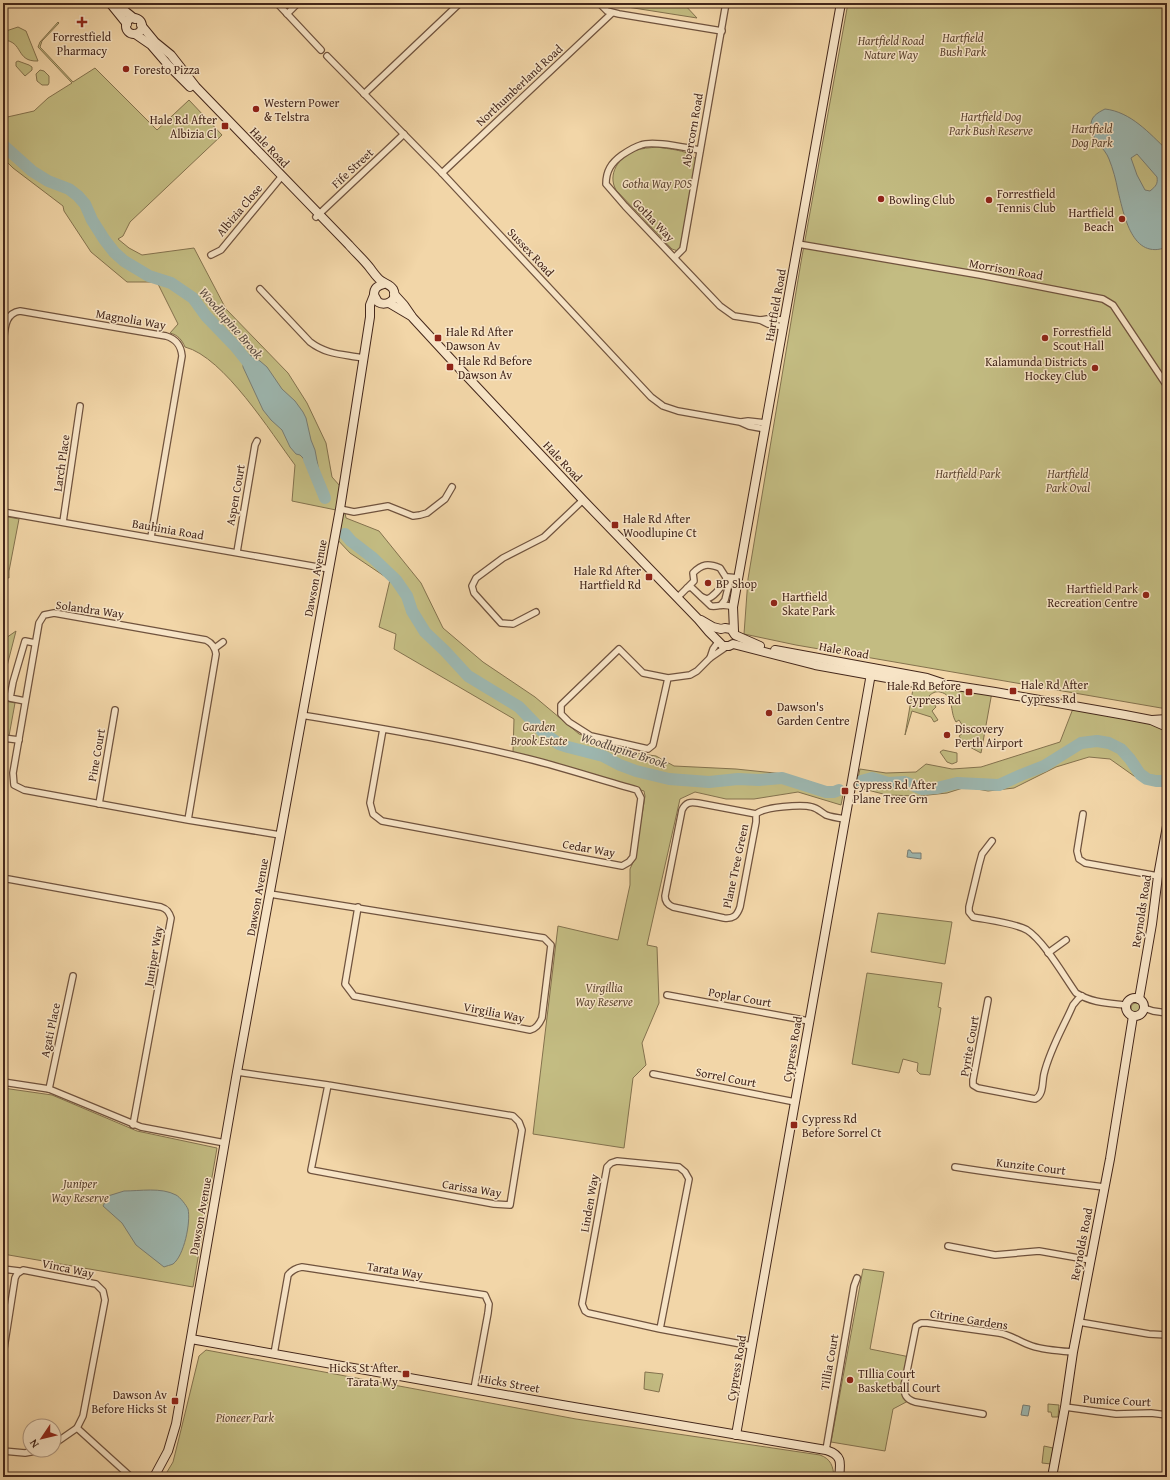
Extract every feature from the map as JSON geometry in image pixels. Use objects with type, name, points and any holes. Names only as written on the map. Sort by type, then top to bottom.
[{"type":"main road","points":[[110,3],[127,24],[126,27],[128,31],[135,34],[141,30],[139,21],[134,19],[118,3]]},
{"type":"main road","name":"Hartfield Road","points":[[734,633],[733,610],[736,578],[766,426],[841,3]]},
{"type":"main road","points":[[127,24],[130,20],[134,19]]},
{"type":"main road","name":"Hale Road","points":[[141,25],[154,42],[171,55],[196,87],[281,178],[384,284]]},
{"type":"main road","name":"Hale Road","points":[[135,34],[151,45],[170,68],[281,178]]},
{"type":"main road","name":"Hale Road","points":[[317,216],[365,270],[371,278],[374,292]]},
{"type":"main road","points":[[370,317],[387,304],[394,298],[394,291],[390,286],[384,284],[379,285],[374,292],[378,302],[387,304]]},
{"type":"main road","name":"Dawson Avenue","points":[[154,1477],[163,1461],[172,1439],[191,1339],[237,1072],[340,509],[356,416],[370,317],[370,305],[374,292]]},
{"type":"main road","name":"Hale Road","points":[[394,294],[413,318],[583,500],[723,646],[730,645],[787,659],[871,671]]},
{"type":"main road","name":"Hale Road","points":[[387,304],[413,318]]},
{"type":"main road","name":"Hartfield Road","points":[[722,629],[733,610]]},
{"type":"main road","name":"Hale Road","points":[[698,619],[713,627],[722,629],[728,628],[734,633],[760,646],[926,685],[950,686],[1003,694],[1151,720],[1167,727]]},
{"type":"main road","points":[[718,641],[718,634],[722,629]]},
{"type":"main road","points":[[730,645],[736,638],[734,633]]},
{"type":"main road","name":"Cypress Road","points":[[736,1435],[871,671]]},
{"type":"main road","name":"Hale Road","points":[[1151,720],[1167,718]]},
{"type":"main road","name":"Reynolds Road","points":[[1139,999],[1167,826]]},
{"type":"main road","points":[[1131,999],[1139,999],[1144,1008],[1139,1015],[1133,1016],[1126,1011],[1126,1005],[1131,999]]},
{"type":"main road","name":"Reynolds Road","points":[[1052,1477],[1133,1016]]},
{"type":"main road","name":"Hicks Street","points":[[191,1339],[826,1450]]},
{"type":"main road","points":[[826,1450],[837,1455],[840,1461],[839,1477]]},
{"type":"street","points":[[276,3],[321,50]]},
{"type":"street","points":[[287,14],[298,3]]},
{"type":"street","points":[[364,94],[460,3]]},
{"type":"street","points":[[600,3],[612,13],[722,31]]},
{"type":"street","name":"Abercorn Road","points":[[675,257],[683,249],[726,3]]},
{"type":"street","name":"Northumberland Road","points":[[442,173],[612,13]]},
{"type":"street","name":"Sussex Road","points":[[327,56],[442,173],[651,397],[663,406],[678,411],[740,422],[748,421],[766,426]]},
{"type":"street","name":"Fife Street","points":[[317,216],[404,134]]},
{"type":"street","name":"Gotha Way","points":[[700,150],[669,145],[642,144],[628,151],[614,161],[606,174],[606,184],[720,306],[734,316],[760,320],[767,319],[784,323]]},
{"type":"street","name":"Albizia Close","points":[[210,255],[220,250],[281,178]]},
{"type":"street","name":"Morrison Road","points":[[798,244],[980,275],[1103,299],[1113,305],[1167,386]]},
{"type":"street","points":[[260,290],[310,342],[319,349],[330,353],[363,358]]},
{"type":"street","name":"Magnolia Way","points":[[3,344],[8,318],[13,312],[20,311],[166,336],[174,339],[179,344],[182,356],[151,537]]},
{"type":"street","name":"Larch Place","points":[[63,522],[80,406]]},
{"type":"street","name":"Aspen Court","points":[[237,552],[255,445],[257,442]]},
{"type":"street","points":[[340,509],[354,512],[388,506],[413,516],[420,515],[427,513],[446,499],[452,487]]},
{"type":"street","points":[[536,612],[513,624],[501,623],[474,593],[472,586],[476,578],[503,558],[544,537],[583,500]]},
{"type":"street","name":"Bauhinia Road","points":[[3,512],[329,569]]},
{"type":"street","points":[[677,598],[694,581],[693,573],[700,566],[704,565],[720,568],[727,581],[725,600],[720,605]]},
{"type":"street","points":[[702,597],[707,599],[711,597],[730,577],[736,578]]},
{"type":"street","points":[[687,588],[694,588],[711,606],[728,605],[733,610]]},
{"type":"street","name":"Solandra Way","points":[[215,648],[206,640],[54,613],[44,615],[38,623],[36,643],[13,773],[14,785],[24,790],[280,835]]},
{"type":"street","points":[[25,701],[10,698],[13,682],[25,641],[36,643]]},
{"type":"street","points":[[710,658],[718,641]]},
{"type":"street","points":[[188,820],[216,654],[215,648],[224,642]]},
{"type":"street","points":[[668,678],[653,745],[648,750],[591,736],[569,722],[561,714],[561,705],[619,649],[643,673],[668,678],[690,675],[698,671],[710,658],[730,645]]},
{"type":"street","name":"Pine Court","points":[[99,804],[115,710]]},
{"type":"street","name":"Cedar Way","points":[[302,715],[384,729],[436,738],[529,759],[636,790],[641,798],[633,857],[629,862],[622,866],[382,822],[373,814],[370,803],[384,729]]},
{"type":"street","points":[[3,738],[19,740]]},
{"type":"street","name":"Plane Tree Green","points":[[756,814],[756,822],[740,907],[736,916],[724,918],[669,905],[664,896],[684,806],[691,802],[756,814],[759,811],[772,809],[808,807],[817,809],[828,816],[844,819]]},
{"type":"street","points":[[1084,814],[1077,851],[1079,859],[1085,863],[1158,876]]},
{"type":"street","points":[[992,840],[982,854],[979,865],[969,912],[973,917],[1015,926],[1026,930],[1037,939],[1076,993],[1097,1002],[1126,1005]]},
{"type":"street","name":"Juniper Way","points":[[3,881],[8,879],[161,906],[170,914],[171,918],[133,1125]]},
{"type":"street","name":"Virgilia Way","points":[[270,894],[358,907],[547,939],[551,945],[540,1024],[534,1029],[530,1030],[354,996],[345,984],[358,907]]},
{"type":"street","points":[[1048,953],[1066,940]]},
{"type":"street","name":"Agati Place","points":[[49,1090],[73,976]]},
{"type":"street","name":"Poplar Court","points":[[667,995],[809,1021]]},
{"type":"street","name":"Pyrite Court","points":[[988,1000],[973,1084],[978,1088],[1035,1099],[1041,1093],[1043,1075],[1048,1058],[1073,1005],[1082,996]]},
{"type":"street","points":[[1144,1008],[1167,1013]]},
{"type":"street","name":"Carissa Way","points":[[237,1072],[328,1085],[513,1116],[519,1122],[522,1130],[510,1205],[494,1204],[310,1170],[328,1085]]},
{"type":"street","name":"Sorrel Court","points":[[653,1074],[795,1102]]},
{"type":"street","points":[[3,1082],[49,1090],[120,1118],[133,1125],[225,1143]]},
{"type":"street","name":"Linden Way","points":[[660,1329],[689,1179],[685,1172],[679,1167],[617,1161],[611,1163],[607,1167],[582,1306],[585,1311],[588,1313],[660,1329],[752,1346]]},
{"type":"street","name":"Kunzite Court","points":[[955,1167],[1018,1177],[1104,1187]]},
{"type":"street","points":[[948,1246],[995,1255],[1039,1251],[1090,1260]]},
{"type":"street","name":"Tarata Way","points":[[274,1354],[288,1275],[297,1268],[302,1267],[485,1295],[489,1304],[488,1313],[474,1389]]},
{"type":"street","name":"Vinca Way","points":[[3,1269],[23,1270],[96,1284],[100,1286],[105,1295],[83,1416],[76,1428],[62,1438]]},
{"type":"street","points":[[3,1355],[15,1278],[19,1271]]},
{"type":"street","name":"Tillia Court","points":[[826,1450],[856,1278]]},
{"type":"street","points":[[1079,1322],[1149,1334],[1167,1335]]},
{"type":"street","name":"Citrine Gardens","points":[[983,1414],[915,1402],[907,1398],[905,1395],[904,1386],[916,1326],[921,1323],[928,1323],[999,1333],[1038,1348],[1073,1352]]},
{"type":"street","name":"Pumice Court","points":[[1065,1407],[1116,1414],[1151,1413],[1167,1415]]},
{"type":"street","points":[[76,1428],[131,1477]]},
{"type":"street","points":[[3,1451],[22,1453]]},
{"type":"green space","points":[[615,3],[683,3],[697,18],[621,6]]},
{"type":"green space","name":"Hartfield Park","points":[[848,3],[1167,3],[1167,709],[796,645],[744,634],[748,579],[801,262]]},
{"type":"green space","points":[[58,22],[59,23],[42,41],[40,47],[73,82],[95,68],[157,130],[189,100],[222,135],[130,222],[123,236],[118,239],[129,248],[142,255],[194,248],[226,309],[288,373],[307,403],[326,443],[332,477],[340,486],[346,518],[379,531],[421,583],[443,628],[483,662],[535,697],[579,734],[628,752],[656,756],[674,766],[736,769],[784,774],[811,782],[843,795],[841,805],[798,792],[754,799],[726,799],[695,792],[680,799],[647,945],[657,947],[659,1003],[642,1043],[646,1065],[633,1078],[624,1148],[533,1134],[558,926],[618,940],[630,885],[630,869],[635,858],[645,796],[644,791],[513,752],[514,719],[394,649],[396,634],[379,627],[390,580],[350,553],[334,536],[336,510],[292,501],[295,465],[260,416],[231,380],[215,365],[200,354],[185,347],[179,338],[170,333],[178,324],[157,282],[127,282],[91,252],[64,211],[63,206],[13,168],[3,158],[3,118],[34,111],[48,98],[72,83],[38,47],[40,42]]},
{"type":"green space","points":[[18,27],[26,31],[38,61],[26,58],[14,44],[10,41],[3,40],[3,32]]},
{"type":"green space","points":[[18,61],[29,65],[32,67],[32,70],[25,76],[16,66],[16,62]]},
{"type":"green space","points":[[40,70],[44,71],[49,76],[48,85],[42,85],[37,81],[36,74]]},
{"type":"green space","name":"Gotha Way POS","points":[[657,147],[684,152],[696,160],[681,248],[678,251],[672,249],[616,190],[614,184],[614,172],[619,162],[624,157],[637,150]]},
{"type":"green space","points":[[3,516],[19,519],[9,578],[3,577]]},
{"type":"green space","points":[[16,631],[6,670],[3,666],[3,640]]},
{"type":"green space","points":[[914,683],[992,692],[981,753],[964,744],[959,736],[966,731],[959,720],[956,722],[948,696],[940,692],[934,692],[929,696],[936,707],[932,711],[938,720],[934,722],[931,717],[912,711],[905,735]]},
{"type":"green space","points":[[5,701],[15,703],[9,736],[3,735],[3,712]]},
{"type":"green space","points":[[1074,706],[1167,727],[1167,782],[1134,776],[1110,759],[1089,757],[1056,767],[1014,788],[988,791],[966,787],[947,793],[919,796],[887,795],[856,787],[860,769],[886,773],[916,772],[926,764],[952,769],[981,767],[1060,742]]},
{"type":"green space","points":[[943,750],[957,753],[957,762],[952,764],[947,762],[940,752]]},
{"type":"green space","points":[[878,913],[952,922],[945,964],[871,952]]},
{"type":"green space","points":[[867,973],[942,983],[938,1007],[941,1008],[930,1075],[920,1074],[917,1071],[918,1063],[903,1059],[899,1073],[852,1064]]},
{"type":"green space","points":[[1134,1003],[1138,1003],[1141,1008],[1138,1013],[1134,1013],[1131,1010],[1131,1006]]},
{"type":"green space","name":"Juniper Way Reserve","points":[[3,1088],[52,1095],[137,1131],[217,1148],[193,1287],[3,1254]]},
{"type":"green space","points":[[863,1269],[884,1272],[870,1349],[910,1357],[904,1386],[910,1400],[893,1409],[885,1451],[831,1442]]},
{"type":"green space","name":"Pioneer Park","points":[[206,1350],[576,1419],[820,1455],[831,1463],[834,1477],[164,1477],[173,1462],[199,1356]]},
{"type":"green space","points":[[645,1372],[663,1374],[659,1392],[644,1389]]},
{"type":"green space","points":[[1048,1404],[1059,1405],[1058,1417],[1052,1417],[1051,1412],[1048,1412]]},
{"type":"green space","points":[[1044,1446],[1053,1448],[1051,1464],[1042,1463]]},
{"type":"water","points":[[1105,109],[1123,114],[1139,124],[1167,150],[1167,247],[1155,250],[1145,248],[1138,242],[1127,223],[1109,159],[1093,136],[1092,131],[1091,124],[1093,118]],"holes":[[[1137,154],[1157,177],[1157,183],[1154,188],[1150,191],[1145,190],[1137,175],[1131,158]]]},
{"type":"water","points":[[250,355],[267,367],[282,389],[295,401],[303,412],[315,450],[319,471],[312,474],[303,458],[296,454],[290,447],[282,430],[263,410],[243,367],[245,356]]},
{"type":"water","points":[[908,850],[912,853],[921,853],[921,859],[907,857]]},
{"type":"water","points":[[124,1191],[164,1191],[178,1196],[186,1205],[189,1215],[186,1238],[177,1260],[173,1264],[164,1267],[136,1245],[122,1223],[103,1206],[108,1196]]},
{"type":"water","points":[[1023,1405],[1030,1406],[1028,1416],[1021,1415]]},
{"type":"waterway","name":"Woodlupine Brook","points":[[3,145],[32,171],[48,181],[69,189],[78,196],[85,204],[92,220],[104,239],[114,252],[124,261],[149,276],[171,283],[193,298],[206,316],[235,346],[255,371]]},
{"type":"waterway","name":"Woodlupine Brook","points":[[309,459],[325,498]]},
{"type":"waterway","name":"Woodlupine Brook","points":[[345,534],[396,580],[407,596],[412,611],[425,632],[468,676],[519,707],[545,734],[559,744],[603,756],[636,771],[669,779],[709,782],[738,779],[759,780],[782,778],[826,792],[834,792],[839,790]]},
{"type":"waterway","name":"Woodlupine Brook","points":[[858,782],[872,778],[888,783],[905,782],[922,789],[937,788],[957,783],[999,785],[1044,766],[1081,743],[1097,741],[1109,743],[1121,749],[1140,774],[1147,779],[1162,781]]},
{"type":"place","name":"Forrestfield Pharmacy","points":[[82,22]]},
{"type":"place","name":"Foresto Pizza","points":[[126,69]]},
{"type":"place","name":"Western Power & Telstra","points":[[256,109]]},
{"type":"place","name":"Hale Rd After Albizia Cl","points":[[225,126]]},
{"type":"place","name":"Bowling Club","points":[[881,199]]},
{"type":"place","name":"Forrestfield Tennis Club","points":[[989,200]]},
{"type":"place","name":"Hartfield Beach","points":[[1122,219]]},
{"type":"place","name":"Hale Rd After Dawson Av","points":[[438,338]]},
{"type":"place","name":"Forrestfield Scout Hall","points":[[1045,338]]},
{"type":"place","name":"Hale Rd Before Dawson Av","points":[[450,367]]},
{"type":"place","name":"Kalamunda Districts Hockey Club","points":[[1095,368]]},
{"type":"place","name":"Hale Rd After Woodlupine Ct","points":[[615,525]]},
{"type":"place","name":"Hale Rd After Hartfield Rd","points":[[649,577]]},
{"type":"place","name":"BP Shop","points":[[708,583]]},
{"type":"place","name":"Hartfield Park Recreation Centre","points":[[1146,595]]},
{"type":"place","name":"Hartfield Skate Park","points":[[774,603]]},
{"type":"place","name":"Hale Rd After Cypress Rd","points":[[1013,691]]},
{"type":"place","name":"Hale Rd Before Cypress Rd","points":[[969,692]]},
{"type":"place","name":"Dawson's Garden Centre","points":[[769,713]]},
{"type":"place","name":"Discovery Perth Airport","points":[[947,735]]},
{"type":"place","name":"Cypress Rd After Plane Tree Grn","points":[[845,791]]},
{"type":"place","name":"Cypress Rd Before Sorrel Ct","points":[[794,1125]]},
{"type":"place","name":"Hicks St After Tarata Wy","points":[[406,1374]]},
{"type":"place","name":"TIllia Court Basketball Court","points":[[850,1380]]},
{"type":"place","name":"Dawson Av Before Hicks St","points":[[175,1401]]},
{"type":"park label","name":"Hartfield Bush Park","points":[[963,44]]},
{"type":"park label","name":"Hartfield Road Nature Way","points":[[891,47]]},
{"type":"park label","name":"Hartfield Dog Park Bush Reserve","points":[[991,123]]},
{"type":"park label","name":"Hartfield Dog Park","points":[[1092,135]]},
{"type":"park label","name":"Hartfield Park Oval","points":[[1068,480]]},
{"type":"park label","name":"Garden Brook Estate","points":[[539,733]]},
{"type":"park label","name":"Virgillia Way Reserve","points":[[604,994]]}]
